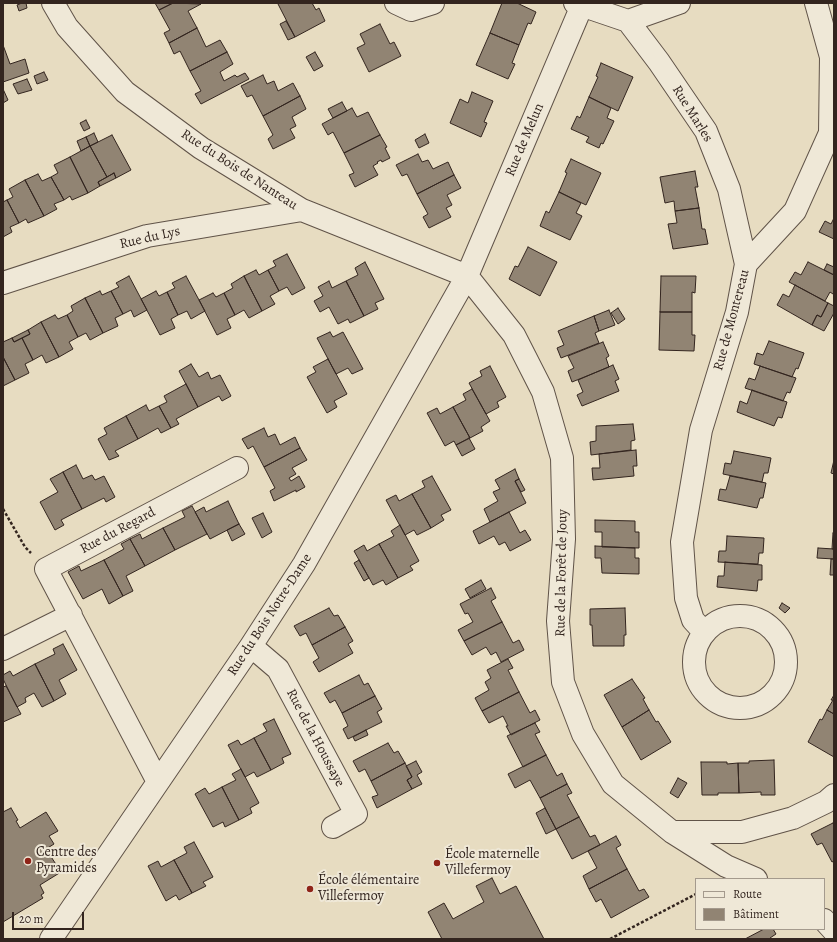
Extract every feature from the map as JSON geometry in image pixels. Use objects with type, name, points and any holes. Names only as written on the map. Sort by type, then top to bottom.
[{"type":"street","name":"Rue du Bois de Nanteau","points":[[53,3],[67,27],[125,92],[201,148],[302,210],[467,276]]},
{"type":"street","points":[[396,3],[411,10],[433,3]]},
{"type":"street","points":[[580,4],[628,21],[679,3]]},
{"type":"street","name":"Rue de Montereau","points":[[704,632],[693,620],[686,598],[682,542],[701,430],[737,312],[746,264],[795,211],[830,133],[831,57],[816,3]]},
{"type":"street","name":"Rue de Melun","points":[[467,276],[580,4]]},
{"type":"street","name":"Rue Marles","points":[[628,21],[659,62],[706,131],[729,189],[746,264]]},
{"type":"street","name":"Rue du Lys","points":[[3,282],[147,236],[302,210]]},
{"type":"street","name":"Rue du Bois Notre-Dame","points":[[51,939],[251,646],[304,564],[467,276]]},
{"type":"street","name":"Rue de la Forêt de Jouy","points":[[467,276],[518,342],[544,392],[562,458],[564,540],[558,621],[563,682],[583,734],[613,784],[672,832],[726,866],[754,878]]},
{"type":"street","name":"Rue du Regard","points":[[46,570],[237,468]]},
{"type":"street","points":[[46,570],[158,782]]},
{"type":"street","points":[[3,649],[71,615]]},
{"type":"street","points":[[738,615],[751,616],[763,621],[773,629],[781,640],[786,652],[786,665],[784,677],[777,689],[768,699],[756,705],[736,708],[716,702],[706,694],[698,683],[694,670],[693,657],[697,644],[704,632],[713,624],[725,617],[738,615]]},
{"type":"street","name":"Rue de la Houssaye","points":[[251,646],[278,669],[356,814],[333,827]]},
{"type":"street","points":[[672,832],[742,832],[793,818],[826,802],[834,795]]},
{"type":"street","points":[[825,921],[834,931]]},
{"type":"path","points":[[3,510],[25,547],[46,570]]},
{"type":"path","points":[[610,939],[695,895]]},
{"type":"building","points":[[26,3],[27,8],[19,11],[17,5]]},
{"type":"building","points":[[155,3],[173,3],[159,10]]},
{"type":"building","points":[[173,3],[201,4],[188,11],[197,28],[169,43],[164,33],[170,30],[159,10]]},
{"type":"building","points":[[312,3],[316,10],[319,8],[325,21],[295,37],[278,4]]},
{"type":"building","points":[[502,3],[517,3],[536,12],[531,24],[528,23],[519,45],[490,33]]},
{"type":"building","points":[[286,21],[295,37],[288,40],[280,24]]},
{"type":"building","points":[[380,24],[390,44],[394,42],[401,56],[369,72],[357,48],[365,44],[360,34]]},
{"type":"building","points":[[197,28],[206,47],[220,40],[227,52],[190,71],[180,51],[174,54],[169,43]]},
{"type":"building","points":[[490,33],[519,45],[512,63],[515,64],[508,79],[476,65]]},
{"type":"building","points":[[3,45],[10,64],[25,59],[29,73],[3,82]]},
{"type":"building","points":[[227,52],[233,64],[220,72],[224,81],[235,75],[237,77],[245,73],[249,79],[201,104],[195,94],[201,91],[190,71]]},
{"type":"building","points":[[315,52],[323,66],[314,71],[306,57]]},
{"type":"building","points":[[601,63],[633,77],[618,111],[589,97],[598,77],[596,76]]},
{"type":"building","points":[[44,72],[48,80],[37,84],[34,76]]},
{"type":"building","points":[[263,75],[267,84],[274,81],[278,91],[293,83],[300,96],[263,116],[252,95],[247,97],[241,86]]},
{"type":"building","points":[[27,79],[32,90],[18,94],[13,84]]},
{"type":"building","points":[[3,89],[8,100],[3,103]]},
{"type":"building","points":[[472,92],[493,101],[484,122],[487,123],[481,137],[450,123],[460,99],[468,103]]},
{"type":"building","points":[[300,96],[306,109],[292,117],[296,126],[290,129],[295,138],[273,149],[268,139],[273,135],[263,116]]},
{"type":"building","points":[[589,97],[611,108],[607,118],[614,121],[603,144],[601,143],[599,148],[586,142],[589,137],[571,129],[577,116],[580,118]]},
{"type":"building","points":[[342,102],[347,111],[333,118],[328,109]]},
{"type":"building","points":[[352,108],[357,117],[368,112],[380,135],[344,153],[333,132],[328,135],[322,124]]},
{"type":"building","points":[[86,120],[90,128],[84,131],[80,123]]},
{"type":"building","points":[[94,133],[98,142],[90,146],[86,137]]},
{"type":"building","points":[[425,134],[429,143],[419,148],[415,140]]},
{"type":"building","points":[[112,135],[131,170],[116,178],[114,173],[107,177],[90,146]]},
{"type":"building","points":[[380,135],[387,147],[385,148],[390,158],[382,162],[381,160],[373,166],[378,175],[355,187],[349,175],[354,173],[344,153]]},
{"type":"building","points":[[86,137],[90,146],[81,151],[77,141]]},
{"type":"building","points":[[90,146],[107,177],[98,182],[100,186],[88,193],[70,157]]},
{"type":"building","points":[[418,154],[422,162],[428,160],[433,169],[448,162],[454,175],[417,194],[407,174],[402,176],[396,165]]},
{"type":"building","points":[[70,157],[88,193],[72,200],[70,196],[64,200],[51,177],[58,173],[54,165]]},
{"type":"building","points":[[571,159],[601,173],[586,205],[559,192]]},
{"type":"building","points":[[695,171],[698,187],[695,187],[699,208],[675,211],[674,201],[665,203],[660,177]]},
{"type":"building","points":[[114,173],[116,178],[100,186],[98,182]]},
{"type":"building","points":[[38,174],[42,181],[51,177],[64,200],[54,204],[57,209],[44,216],[25,180]]},
{"type":"building","points":[[454,175],[461,188],[447,195],[452,205],[446,208],[451,217],[429,228],[423,217],[428,214],[417,194]]},
{"type":"building","points":[[25,180],[44,216],[28,223],[26,219],[19,223],[7,200],[13,197],[9,189]]},
{"type":"building","points":[[559,192],[581,203],[576,213],[582,216],[570,240],[540,226],[546,211],[549,213]]},
{"type":"building","points":[[7,200],[19,223],[10,227],[12,232],[3,237],[3,202]]},
{"type":"building","points":[[699,208],[702,229],[705,229],[708,244],[673,249],[668,224],[677,223],[675,211]]},
{"type":"building","points":[[834,218],[834,239],[819,232],[825,221],[831,224]]},
{"type":"building","points":[[528,247],[557,262],[540,296],[509,279],[515,266],[518,267]]},
{"type":"building","points":[[287,254],[305,288],[292,295],[287,287],[279,291],[268,270],[276,266],[273,261]]},
{"type":"building","points":[[365,262],[384,299],[375,303],[378,309],[364,316],[346,281],[358,275],[355,268]]},
{"type":"building","points":[[808,262],[834,275],[834,292],[833,294],[830,292],[825,301],[789,282],[795,272],[801,275]]},
{"type":"building","points":[[827,264],[834,267],[834,275],[824,270]]},
{"type":"building","points":[[256,270],[259,275],[268,270],[279,291],[270,296],[275,304],[262,311],[244,276]]},
{"type":"building","points":[[129,276],[147,310],[134,317],[131,310],[123,314],[111,291],[119,287],[116,283]]},
{"type":"building","points":[[186,276],[205,311],[191,319],[187,311],[178,315],[167,292],[175,288],[172,283]]},
{"type":"building","points":[[244,276],[262,311],[249,318],[244,310],[235,315],[224,293],[233,288],[231,284]]},
{"type":"building","points":[[661,276],[696,276],[695,293],[692,292],[692,312],[660,312]]},
{"type":"building","points":[[329,281],[332,288],[346,281],[364,316],[350,323],[348,319],[338,324],[329,307],[320,312],[314,301],[323,296],[318,287]]},
{"type":"building","points":[[795,285],[828,303],[821,317],[817,315],[812,325],[777,305],[783,294],[789,297]]},
{"type":"building","points":[[100,291],[102,295],[111,291],[123,314],[115,318],[118,326],[103,333],[85,298]]},
{"type":"building","points":[[156,291],[159,296],[167,292],[178,315],[171,319],[175,328],[160,335],[141,299]]},
{"type":"building","points":[[213,293],[216,297],[224,293],[235,315],[227,319],[231,328],[217,335],[199,300]]},
{"type":"building","points":[[85,298],[103,333],[90,340],[86,333],[78,337],[67,315],[73,311],[71,306]]},
{"type":"building","points":[[828,303],[834,306],[834,313],[824,331],[812,325],[817,315],[821,317]]},
{"type":"building","points":[[618,308],[625,319],[618,324],[611,313]]},
{"type":"building","points":[[609,310],[615,325],[599,331],[594,316]]},
{"type":"building","points":[[660,312],[692,312],[692,335],[695,335],[694,351],[659,350]]},
{"type":"building","points":[[55,315],[58,319],[67,315],[78,337],[69,342],[73,349],[59,357],[41,322]]},
{"type":"building","points":[[594,316],[599,331],[595,333],[599,343],[561,358],[557,348],[564,345],[558,331]]},
{"type":"building","points":[[41,322],[59,357],[46,363],[42,355],[33,360],[22,338],[30,334],[28,330]]},
{"type":"building","points":[[28,330],[30,334],[14,342],[12,338]]},
{"type":"building","points":[[330,332],[333,337],[343,332],[363,369],[352,374],[348,368],[336,374],[317,338]]},
{"type":"building","points":[[12,338],[14,342],[22,338],[33,360],[25,364],[29,373],[15,380],[3,357],[3,342]]},
{"type":"building","points":[[769,341],[804,353],[798,369],[796,368],[792,377],[754,364],[757,353],[763,355]]},
{"type":"building","points":[[603,342],[609,356],[606,358],[609,367],[572,382],[568,371],[574,368],[568,356]]},
{"type":"building","points":[[3,357],[15,380],[3,386]]},
{"type":"building","points":[[328,359],[347,394],[334,401],[337,407],[327,413],[307,377],[316,372],[313,367]]},
{"type":"building","points":[[191,364],[199,377],[208,372],[211,379],[220,375],[231,396],[222,401],[219,396],[198,407],[179,371]]},
{"type":"building","points":[[613,365],[619,379],[615,381],[619,391],[582,406],[577,395],[583,392],[578,380]]},
{"type":"building","points":[[490,366],[506,397],[497,402],[499,407],[486,414],[469,383],[482,376],[480,371]]},
{"type":"building","points":[[760,366],[796,378],[790,393],[787,392],[783,401],[745,388],[749,378],[755,380]]},
{"type":"building","points":[[186,384],[198,407],[176,419],[179,424],[171,428],[159,406],[167,402],[164,396]]},
{"type":"building","points":[[472,389],[490,421],[481,427],[483,431],[470,438],[453,407],[466,400],[463,394]]},
{"type":"building","points":[[752,390],[787,402],[782,418],[778,417],[774,426],[737,412],[740,401],[747,404]]},
{"type":"building","points":[[146,405],[149,411],[159,406],[171,428],[161,433],[158,428],[138,439],[126,416]]},
{"type":"building","points":[[453,407],[470,438],[456,445],[454,441],[445,446],[427,413],[437,408],[440,414]]},
{"type":"building","points":[[126,416],[138,439],[115,451],[119,456],[109,460],[98,439],[107,434],[104,428]]},
{"type":"building","points":[[633,424],[635,440],[631,441],[631,450],[591,455],[590,442],[596,441],[596,426]]},
{"type":"building","points":[[264,428],[268,437],[275,434],[280,445],[295,437],[300,448],[264,467],[253,446],[248,449],[242,439]]},
{"type":"building","points":[[469,438],[475,449],[462,456],[456,445]]},
{"type":"building","points":[[300,448],[307,460],[292,468],[296,474],[289,478],[291,481],[299,476],[305,487],[274,501],[270,491],[275,488],[264,467]]},
{"type":"building","points":[[636,450],[637,466],[633,466],[634,476],[593,480],[592,468],[600,468],[599,454]]},
{"type":"building","points":[[734,451],[771,458],[768,473],[764,473],[762,482],[723,474],[725,463],[731,464]]},
{"type":"building","points":[[834,460],[834,474],[831,473]]},
{"type":"building","points":[[76,465],[83,479],[92,475],[95,480],[104,476],[115,497],[106,502],[104,498],[82,509],[63,472]]},
{"type":"building","points":[[515,469],[519,479],[515,481],[526,503],[490,522],[484,509],[498,501],[493,492],[500,489],[495,480]]},
{"type":"building","points":[[63,472],[82,509],[61,520],[64,525],[55,530],[40,502],[58,492],[50,479]]},
{"type":"building","points":[[432,476],[451,510],[441,515],[444,520],[431,528],[412,494],[425,487],[422,481]]},
{"type":"building","points":[[730,476],[766,483],[763,498],[760,498],[757,508],[718,500],[720,489],[726,490]]},
{"type":"building","points":[[519,479],[525,490],[521,492],[515,481]]},
{"type":"building","points":[[412,494],[431,528],[417,535],[414,530],[405,535],[386,500],[396,495],[399,501]]},
{"type":"building","points":[[228,501],[239,524],[210,539],[195,512],[204,507],[206,512]]},
{"type":"building","points":[[192,506],[207,534],[175,550],[163,528],[185,517],[182,511]]},
{"type":"building","points":[[509,512],[520,533],[525,530],[531,540],[510,551],[505,542],[499,545],[494,536],[479,544],[473,531]]},
{"type":"building","points":[[263,513],[272,532],[262,538],[252,518]]},
{"type":"building","points":[[595,520],[635,521],[635,532],[639,532],[639,548],[602,547],[602,532],[595,532]]},
{"type":"building","points":[[239,524],[245,534],[232,541],[227,530]]},
{"type":"building","points":[[400,525],[419,561],[410,566],[413,570],[398,578],[379,544],[394,536],[391,531]]},
{"type":"building","points":[[163,528],[175,550],[145,566],[130,539],[140,534],[142,539]]},
{"type":"building","points":[[833,533],[834,549],[832,549]]},
{"type":"building","points":[[727,536],[764,538],[763,553],[759,553],[758,564],[718,562],[719,551],[726,551]]},
{"type":"building","points":[[130,539],[145,566],[126,576],[133,591],[123,596],[104,560],[124,549],[121,544]]},
{"type":"building","points":[[379,544],[398,578],[386,585],[383,580],[373,585],[354,551],[364,545],[367,551]]},
{"type":"building","points":[[595,546],[635,548],[635,558],[639,558],[639,574],[602,573],[601,558],[595,558]]},
{"type":"building","points":[[818,548],[834,549],[834,559],[817,558]]},
{"type":"building","points":[[831,559],[834,559],[834,575],[830,575]]},
{"type":"building","points":[[104,560],[123,596],[109,604],[102,589],[83,599],[68,572],[79,566],[81,571]]},
{"type":"building","points":[[359,560],[369,578],[364,581],[354,563]]},
{"type":"building","points":[[725,562],[762,565],[762,580],[758,580],[757,591],[717,587],[718,576],[724,576]]},
{"type":"building","points":[[481,580],[486,589],[470,598],[465,589]]},
{"type":"building","points":[[491,588],[496,598],[491,601],[502,622],[464,641],[458,630],[473,622],[468,613],[465,614],[460,604]]},
{"type":"building","points":[[782,603],[790,608],[785,613],[779,608]]},
{"type":"building","points":[[329,608],[334,616],[338,615],[345,627],[312,645],[306,633],[300,636],[294,626]]},
{"type":"building","points":[[625,608],[626,635],[624,635],[624,646],[593,646],[592,625],[590,625],[590,609]]},
{"type":"building","points":[[502,622],[513,643],[519,640],[524,650],[501,662],[496,652],[491,655],[486,647],[472,655],[464,641]]},
{"type":"building","points":[[345,627],[353,641],[348,644],[353,653],[319,672],[313,662],[319,658],[312,645]]},
{"type":"building","points":[[63,644],[77,670],[59,680],[66,694],[54,701],[35,664],[55,654],[53,649]]},
{"type":"building","points":[[508,659],[513,668],[508,670],[519,692],[482,711],[475,698],[489,690],[485,682],[491,678],[487,670]]},
{"type":"building","points":[[35,664],[54,701],[42,707],[34,693],[25,698],[26,702],[17,707],[3,679],[3,675],[10,671],[13,676]]},
{"type":"building","points":[[359,675],[364,685],[368,683],[375,696],[342,713],[335,700],[330,703],[324,693]]},
{"type":"building","points":[[632,679],[645,698],[643,699],[649,710],[622,727],[604,695]]},
{"type":"building","points":[[6,686],[21,714],[3,722],[3,687]]},
{"type":"building","points":[[519,692],[530,713],[535,710],[540,720],[511,735],[503,716],[489,723],[482,711]]},
{"type":"building","points":[[834,695],[834,714],[827,710],[833,700],[831,700]]},
{"type":"building","points":[[375,696],[382,709],[377,712],[382,722],[348,739],[343,729],[348,726],[342,713]]},
{"type":"building","points":[[649,710],[671,742],[641,760],[622,727]]},
{"type":"building","points":[[827,710],[834,714],[834,757],[808,742],[820,719],[822,720]]},
{"type":"building","points":[[274,719],[291,754],[282,758],[284,763],[271,770],[254,738],[267,731],[263,724]]},
{"type":"building","points":[[535,723],[540,732],[535,734],[546,755],[523,767],[507,736]]},
{"type":"building","points":[[366,730],[368,735],[355,741],[353,737]]},
{"type":"building","points":[[254,738],[271,770],[257,777],[254,772],[245,777],[228,745],[238,740],[241,745]]},
{"type":"building","points":[[388,743],[394,753],[398,751],[405,763],[371,781],[365,769],[359,772],[353,761]]},
{"type":"building","points":[[546,755],[557,776],[562,773],[567,784],[540,798],[530,780],[515,788],[508,774]]},
{"type":"building","points":[[774,760],[775,795],[761,795],[761,792],[739,793],[738,763]]},
{"type":"building","points":[[416,761],[422,772],[417,775],[422,784],[412,789],[407,780],[412,777],[406,766]]},
{"type":"building","points":[[701,762],[727,762],[727,764],[738,763],[739,793],[702,795]]},
{"type":"building","points":[[405,763],[412,777],[407,780],[412,789],[377,808],[372,797],[378,795],[371,781]]},
{"type":"building","points":[[241,769],[259,803],[250,808],[252,813],[239,820],[222,787],[236,780],[232,774]]},
{"type":"building","points":[[678,778],[687,783],[678,798],[670,793]]},
{"type":"building","points":[[567,784],[572,793],[567,795],[579,817],[556,829],[540,798]]},
{"type":"building","points":[[222,787],[239,820],[225,827],[223,822],[213,827],[195,794],[205,788],[209,794]]},
{"type":"building","name":"Centre des Pyramides","points":[[11,808],[18,820],[16,821],[20,828],[46,812],[58,831],[49,836],[54,844],[46,849],[61,872],[40,885],[44,893],[41,895],[43,898],[3,922],[3,812]]},
{"type":"building","points":[[545,808],[556,829],[546,834],[536,813]]},
{"type":"building","points":[[579,817],[590,837],[595,835],[600,845],[572,859],[556,829]]},
{"type":"building","points":[[833,823],[834,861],[832,862],[822,843],[817,845],[811,834]]},
{"type":"building","points":[[616,836],[621,845],[616,848],[627,869],[589,889],[583,876],[597,868],[588,851]]},
{"type":"building","points":[[194,842],[213,877],[203,882],[206,886],[192,893],[174,860],[187,853],[184,847]]},
{"type":"building","points":[[174,860],[192,893],[179,900],[176,895],[166,901],[148,866],[158,861],[161,867]]},
{"type":"building","points":[[627,869],[639,891],[644,889],[649,897],[611,918],[601,899],[596,902],[589,889]]},
{"type":"building","points":[[492,878],[500,894],[516,886],[544,939],[442,939],[428,912],[444,903],[453,919],[484,902],[476,886]]},
{"type":"building","points":[[762,930],[774,930],[776,934],[770,938],[771,939],[745,939]]},
{"type":"place","name":"Centre des Pyramides","points":[[28,861]]},
{"type":"place","name":"École maternelle Villefermoy","points":[[437,863]]},
{"type":"place","name":"École élémentaire Villefermoy","points":[[310,889]]}]
